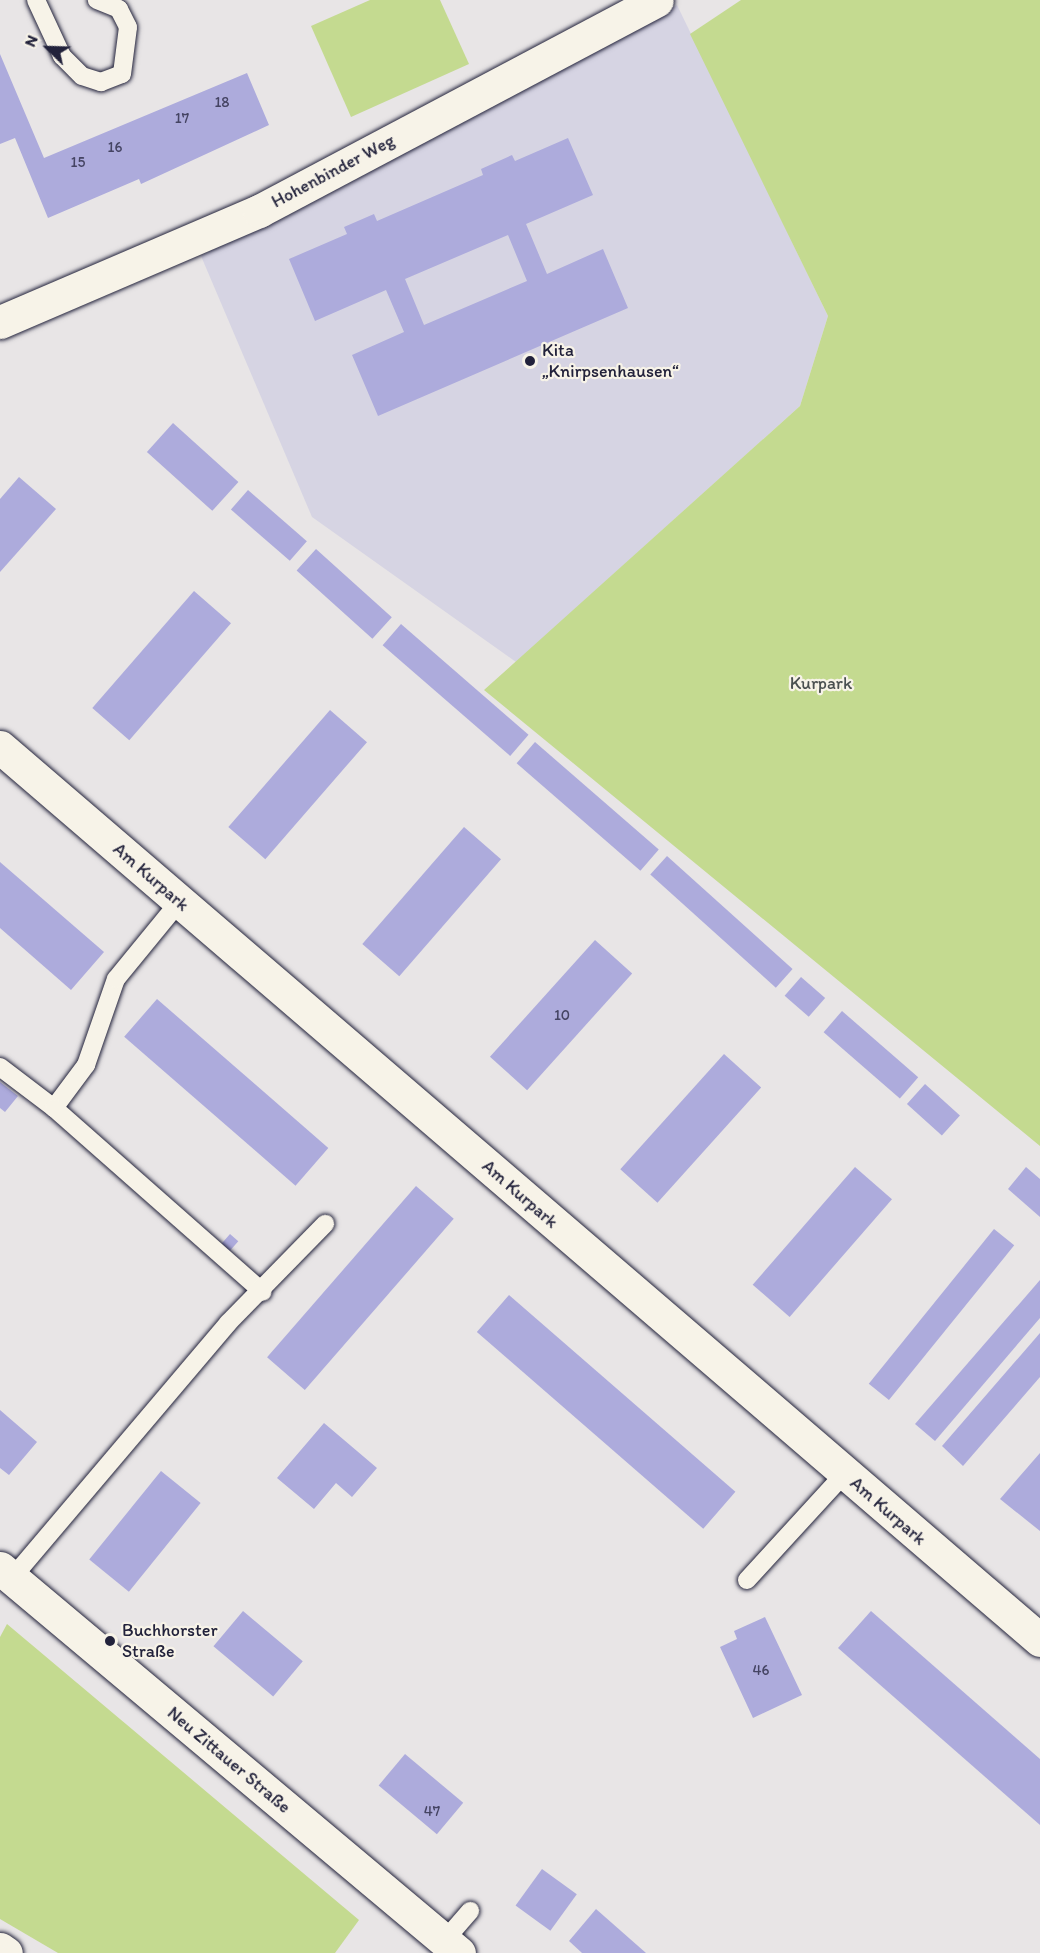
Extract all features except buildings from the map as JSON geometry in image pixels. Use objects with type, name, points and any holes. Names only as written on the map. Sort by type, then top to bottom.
[{"type":"street","name":"Hohenbinder Weg","points":[[0,322],[259,211],[657,0]]},
{"type":"street","name":"Am Kurpark","points":[[0,747],[1040,1640]]},
{"type":"street","name":"Neu Zittauer Straße","points":[[4,1580],[452,1947]]},
{"type":"street","points":[[0,1949],[6,1953]]},
{"type":"lane","points":[[44,0],[36,0],[62,56],[82,76],[101,82],[122,74],[128,27],[119,9],[97,0]]},
{"type":"lane","points":[[54,1108],[86,1065],[116,979],[179,902]]},
{"type":"lane","points":[[0,1067],[54,1108],[263,1292]]},
{"type":"lane","points":[[4,1580],[228,1323],[263,1292],[325,1224]]},
{"type":"lane","points":[[747,1580],[845,1473]]},
{"type":"lane","points":[[452,1947],[470,1911]]},
{"type":"shaded area","name":"Kita „Knirpsenhausen“","points":[[677,5],[828,316],[800,406],[516,662],[312,517],[201,256]]},
{"type":"green space","points":[[370,0],[440,0],[469,64],[351,117],[311,26]]},
{"type":"green space","name":"Kurpark","points":[[741,0],[1040,0],[1040,1146],[484,690],[800,406],[828,316],[690,34]]},
{"type":"green space","points":[[7,1624],[359,1920],[335,1953],[58,1953],[0,1919],[0,1637]]},
{"type":"place","name":"Kita „Knirpsenhausen“","points":[[530,361]]},
{"type":"place","name":"Buchhorster Straße","points":[[110,1641]]}]
